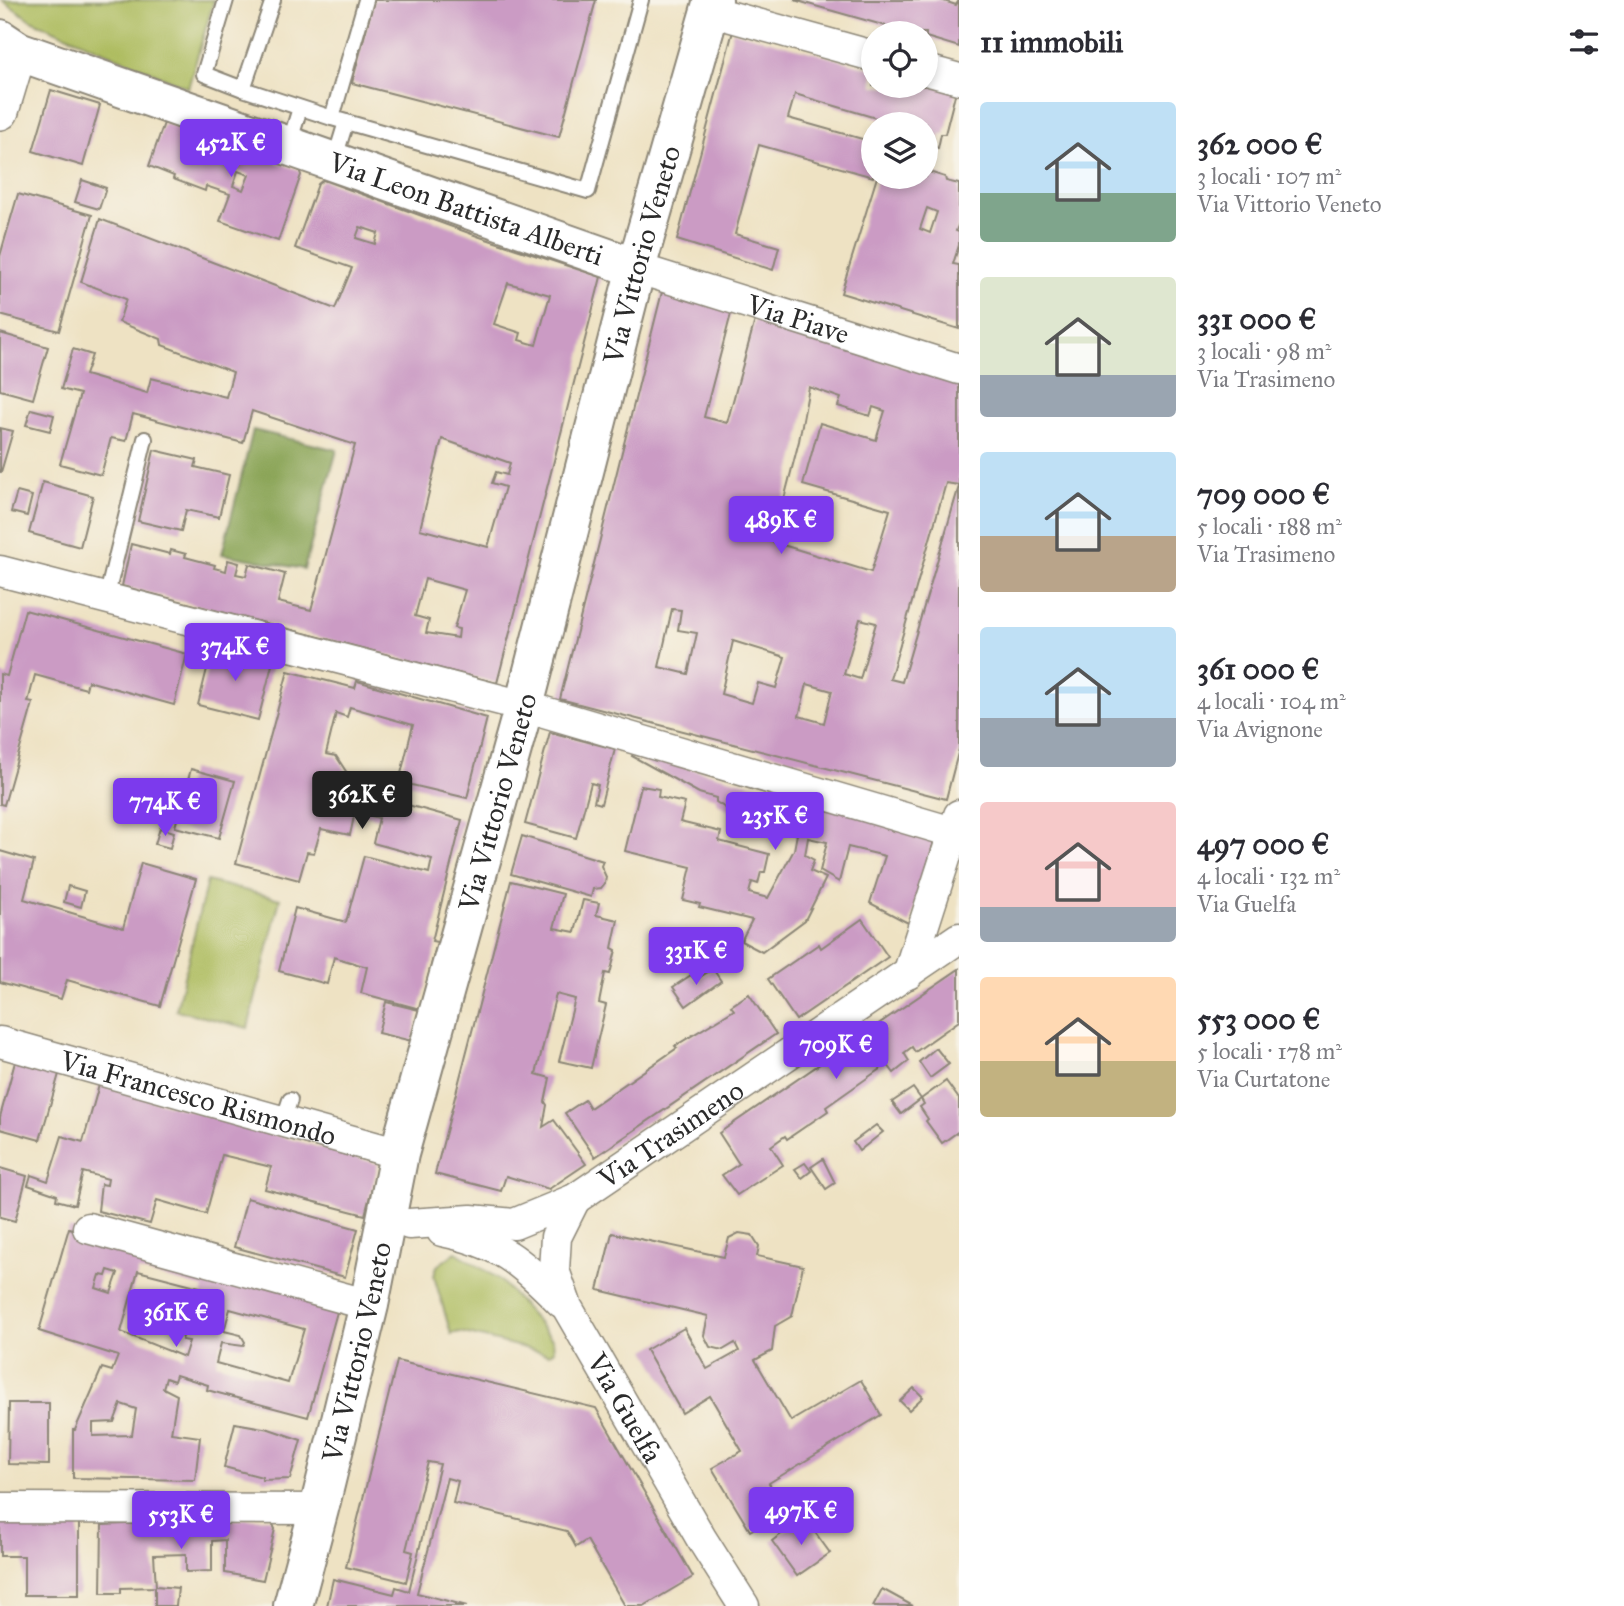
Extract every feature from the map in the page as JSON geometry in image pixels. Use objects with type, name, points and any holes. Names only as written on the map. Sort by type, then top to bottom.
[{"type":"main road","name":"Via Vittorio Veneto","points":[[293,1606],[369,1305],[398,1222],[399,1154],[524,706],[636,268],[711,5]]},
{"type":"main road","name":"Via Leon Battista Alberti","points":[[9,45],[636,268]]},
{"type":"street","points":[[711,5],[861,52]]},
{"type":"street","points":[[0,111],[9,45]]},
{"type":"street","points":[[938,73],[959,79]]},
{"type":"street","name":"Via Piave","points":[[636,268],[959,369]]},
{"type":"street","points":[[0,571],[524,706],[957,827],[908,974]]},
{"type":"street","name":"Via Trasimeno","points":[[398,1222],[471,1220],[514,1224],[575,1199],[959,938]]},
{"type":"street","name":"Via Francesco Rismondo","points":[[0,1042],[286,1111],[399,1154]]},
{"type":"street","name":"Via Guelfa","points":[[575,1199],[556,1237],[554,1270],[567,1307],[701,1538],[744,1606]]},
{"type":"street","points":[[398,1222],[466,1236],[498,1248],[530,1270],[567,1307]]},
{"type":"street","points":[[88,1228],[369,1305]]},
{"type":"street","points":[[0,1508],[319,1509]]},
{"type":"lane","points":[[226,0],[204,74],[339,120],[588,191],[641,0]]},
{"type":"lane","points":[[243,89],[273,0]]},
{"type":"lane","points":[[334,162],[339,120],[366,0]]},
{"type":"lane","points":[[288,146],[300,108]]},
{"type":"lane","points":[[106,599],[145,439]]},
{"type":"green space","points":[[2,0],[214,0],[188,88],[31,20]]},
{"type":"green space","points":[[253,430],[337,450],[304,569],[222,554]]},
{"type":"green space","points":[[207,881],[280,899],[248,1028],[176,1010]]},
{"type":"green space","points":[[456,1252],[500,1280],[553,1340],[554,1351],[549,1354],[460,1332],[451,1334],[434,1276],[437,1266]]},
{"type":"building","points":[[374,0],[596,0],[559,137],[352,83]]},
{"type":"building","points":[[794,0],[941,0],[956,5],[959,0],[959,47],[938,41],[938,21],[868,21]]},
{"type":"building","points":[[733,31],[861,66],[861,98],[938,98],[938,86],[956,91],[945,134],[941,134],[938,148],[938,112],[861,114],[795,94],[788,118],[861,139],[861,174],[759,145],[735,234],[779,247],[773,270],[677,240]]},
{"type":"building","points":[[51,90],[100,105],[83,166],[33,151]]},
{"type":"building","points":[[164,123],[299,170],[301,175],[278,241],[220,221],[230,194],[206,186],[205,191],[149,166]],"holes":[[[238,171],[249,175],[243,190],[233,186]]]},
{"type":"building","points":[[938,175],[945,177],[946,181],[959,184],[959,223],[956,231],[959,232],[959,245],[953,264],[959,265],[959,329],[841,293],[873,189],[938,189]],"holes":[[[927,208],[937,212],[930,233],[920,229]]]},
{"type":"building","points":[[82,180],[106,188],[99,209],[75,202]]},
{"type":"building","points":[[323,180],[601,277],[497,683],[122,586],[131,544],[170,554],[171,550],[186,554],[185,557],[215,565],[214,568],[226,571],[228,560],[239,563],[236,574],[246,576],[249,564],[285,574],[278,602],[311,610],[355,445],[252,411],[243,443],[133,414],[126,441],[111,438],[101,475],[60,464],[80,394],[61,389],[73,349],[92,355],[85,375],[147,393],[151,378],[226,397],[233,372],[162,345],[161,339],[119,322],[126,299],[81,282],[100,219],[335,309],[352,268],[295,248],[318,184]],"holes":[[[360,227],[378,233],[375,244],[356,238]],[[508,283],[550,295],[536,345],[519,340],[521,333],[494,324]],[[442,439],[510,463],[507,475],[496,472],[492,483],[505,487],[488,547],[420,529]],[[425,579],[465,590],[454,628],[459,629],[458,638],[426,633],[429,620],[415,616]]]},
{"type":"building","points":[[18,194],[92,215],[59,331],[0,315],[0,256]]},
{"type":"building","points":[[662,292],[732,310],[704,417],[727,423],[755,320],[959,384],[959,485],[946,483],[890,679],[902,682],[959,486],[959,749],[946,799],[560,699]],"holes":[[[809,387],[841,398],[838,406],[870,416],[873,407],[885,411],[876,440],[820,423],[803,485],[890,510],[871,572],[773,542],[799,441]],[[672,609],[681,610],[678,630],[697,633],[688,674],[659,667]],[[860,619],[876,623],[860,679],[844,674]],[[733,641],[785,657],[776,688],[758,683],[752,703],[721,694]],[[807,684],[832,691],[824,723],[799,716]]]},
{"type":"building","points":[[0,333],[48,347],[33,399],[0,390]]},
{"type":"building","points":[[31,409],[54,415],[50,431],[26,425]]},
{"type":"building","points":[[0,428],[13,431],[1,472],[0,472]]},
{"type":"building","points":[[154,450],[197,460],[195,467],[229,475],[219,517],[186,510],[181,531],[138,521]]},
{"type":"building","points":[[43,482],[93,496],[80,547],[29,533]]},
{"type":"building","points":[[17,492],[32,496],[27,516],[11,512]]},
{"type":"building","points":[[25,610],[187,654],[174,705],[88,681],[86,689],[35,675],[28,702],[33,703],[4,805],[0,804],[0,674],[7,676]]},
{"type":"building","points":[[213,645],[273,661],[258,720],[198,705]]},
{"type":"building","points":[[288,671],[355,688],[357,681],[487,718],[467,798],[399,782],[413,725],[350,707],[347,717],[336,713],[326,754],[336,756],[349,776],[369,781],[368,794],[462,820],[432,941],[437,942],[420,1009],[361,993],[367,967],[334,957],[327,984],[279,971],[295,908],[346,922],[364,856],[429,873],[432,859],[373,843],[379,818],[355,812],[350,835],[321,829],[314,853],[307,852],[299,880],[236,863]]},
{"type":"building","points":[[550,732],[615,749],[601,804],[594,802],[598,785],[591,783],[576,838],[525,824]]},
{"type":"building","points":[[633,754],[937,831],[910,924],[870,903],[885,856],[848,847],[839,882],[820,871],[827,842],[808,838],[805,855],[814,860],[810,871],[826,878],[805,920],[762,952],[741,941],[752,920],[699,907],[700,904],[683,900],[691,867],[625,851],[641,786],[659,789],[658,797],[685,803],[680,822],[721,832],[719,841],[769,854],[765,872],[761,872],[758,884],[752,882],[749,893],[768,898],[794,850],[797,834],[748,822],[716,802],[716,798],[699,793],[632,756]]},
{"type":"building","points":[[191,769],[235,781],[219,838],[175,827]]},
{"type":"building","points":[[160,828],[174,832],[170,848],[155,844]]},
{"type":"building","points":[[522,836],[603,861],[601,866],[606,877],[605,883],[601,888],[593,889],[591,897],[511,874]]},
{"type":"building","points":[[0,851],[34,861],[24,899],[123,928],[141,863],[196,879],[160,1006],[67,980],[61,999],[0,982]]},
{"type":"building","points":[[511,881],[563,894],[554,928],[575,932],[583,900],[599,903],[596,915],[618,920],[612,948],[616,950],[610,974],[605,973],[599,1003],[606,1005],[591,1068],[559,1061],[575,999],[556,994],[536,1074],[550,1078],[543,1127],[554,1120],[586,1164],[549,1189],[506,1176],[501,1191],[435,1174]]},
{"type":"building","points":[[68,886],[85,891],[81,907],[64,902]]},
{"type":"building","points":[[862,919],[888,957],[796,1020],[768,979],[819,944],[821,948]]},
{"type":"building","points":[[713,969],[721,981],[686,1006],[673,987],[691,975],[695,980]]},
{"type":"building","points":[[959,969],[959,1021],[915,1052],[912,1047],[904,1053],[909,1061],[894,1073],[887,1064],[826,1107],[828,1111],[787,1139],[785,1136],[771,1146],[783,1165],[737,1195],[722,1175],[739,1164],[719,1133]]},
{"type":"building","points":[[749,994],[776,1034],[595,1157],[565,1113],[585,1100],[590,1108],[677,1048],[675,1046],[734,1010],[731,1006]]},
{"type":"building","points":[[386,1002],[419,1010],[412,1041],[378,1033]]},
{"type":"building","points":[[936,1048],[949,1064],[930,1078],[919,1062]]},
{"type":"building","points":[[15,1062],[59,1074],[40,1140],[0,1129],[0,1117]]},
{"type":"building","points":[[946,1081],[959,1099],[959,1131],[942,1143],[926,1121],[928,1119],[920,1107],[924,1104],[921,1099]]},
{"type":"building","points":[[99,1085],[378,1164],[365,1215],[265,1189],[271,1167],[222,1155],[206,1214],[157,1200],[150,1224],[98,1211],[101,1184],[107,1185],[108,1179],[83,1172],[75,1205],[56,1200],[57,1195],[28,1185],[31,1175],[48,1181],[62,1136],[83,1142]]},
{"type":"building","points":[[913,1088],[921,1099],[901,1114],[892,1102]]},
{"type":"building","points":[[876,1125],[883,1132],[859,1151],[853,1142]]},
{"type":"building","points":[[823,1159],[835,1183],[826,1189],[811,1167]]},
{"type":"building","points":[[805,1163],[811,1171],[802,1178],[795,1169]]},
{"type":"building","points":[[0,1168],[27,1176],[15,1221],[0,1217]]},
{"type":"building","points":[[247,1198],[358,1229],[345,1277],[234,1247]]},
{"type":"building","points":[[69,1228],[340,1301],[308,1417],[207,1390],[208,1385],[176,1375],[174,1381],[166,1378],[163,1388],[177,1395],[171,1433],[200,1437],[195,1480],[73,1478],[73,1430],[102,1368],[112,1371],[118,1356],[39,1331]],"holes":[[[108,1270],[118,1273],[111,1293],[96,1288],[100,1275],[106,1276]],[[138,1271],[204,1288],[192,1331],[185,1329],[182,1340],[189,1341],[184,1357],[121,1332]],[[230,1309],[304,1329],[288,1383],[216,1363],[221,1343],[243,1346],[245,1342],[241,1335],[224,1331]],[[121,1404],[136,1409],[132,1435],[93,1436],[93,1423],[114,1422]]]},
{"type":"building","points":[[612,1233],[724,1257],[729,1238],[739,1233],[752,1235],[759,1246],[757,1256],[803,1266],[792,1316],[775,1326],[772,1351],[755,1360],[791,1421],[861,1380],[881,1415],[769,1483],[785,1510],[750,1531],[712,1468],[742,1451],[710,1396],[682,1413],[646,1350],[684,1328],[707,1369],[739,1351],[735,1343],[723,1350],[710,1347],[704,1335],[708,1316],[598,1290]]},
{"type":"building","points":[[397,1361],[596,1408],[693,1577],[644,1606],[625,1606],[587,1540],[576,1547],[567,1531],[453,1503],[458,1481],[447,1478],[417,1593],[467,1606],[327,1606],[333,1579],[394,1594],[396,1587],[409,1591],[440,1464],[428,1462],[406,1550],[413,1552],[406,1582],[346,1567]]},
{"type":"building","points":[[914,1388],[923,1397],[909,1410],[900,1401]]},
{"type":"building","points":[[9,1403],[49,1403],[49,1465],[8,1464]]},
{"type":"building","points":[[235,1423],[269,1429],[301,1440],[290,1479],[262,1480],[262,1477],[224,1467]]},
{"type":"building","points":[[0,1517],[79,1517],[79,1595],[24,1595],[24,1556],[0,1556]]},
{"type":"building","points":[[804,1517],[830,1553],[797,1576],[772,1541]]},
{"type":"building","points":[[270,1518],[275,1529],[263,1580],[225,1573],[225,1540],[212,1541],[212,1571],[186,1572],[186,1554],[154,1555],[156,1586],[178,1588],[176,1606],[155,1606],[155,1587],[121,1588],[121,1593],[101,1593],[102,1525]]},
{"type":"building","points":[[882,1589],[913,1606],[873,1606]]}]
